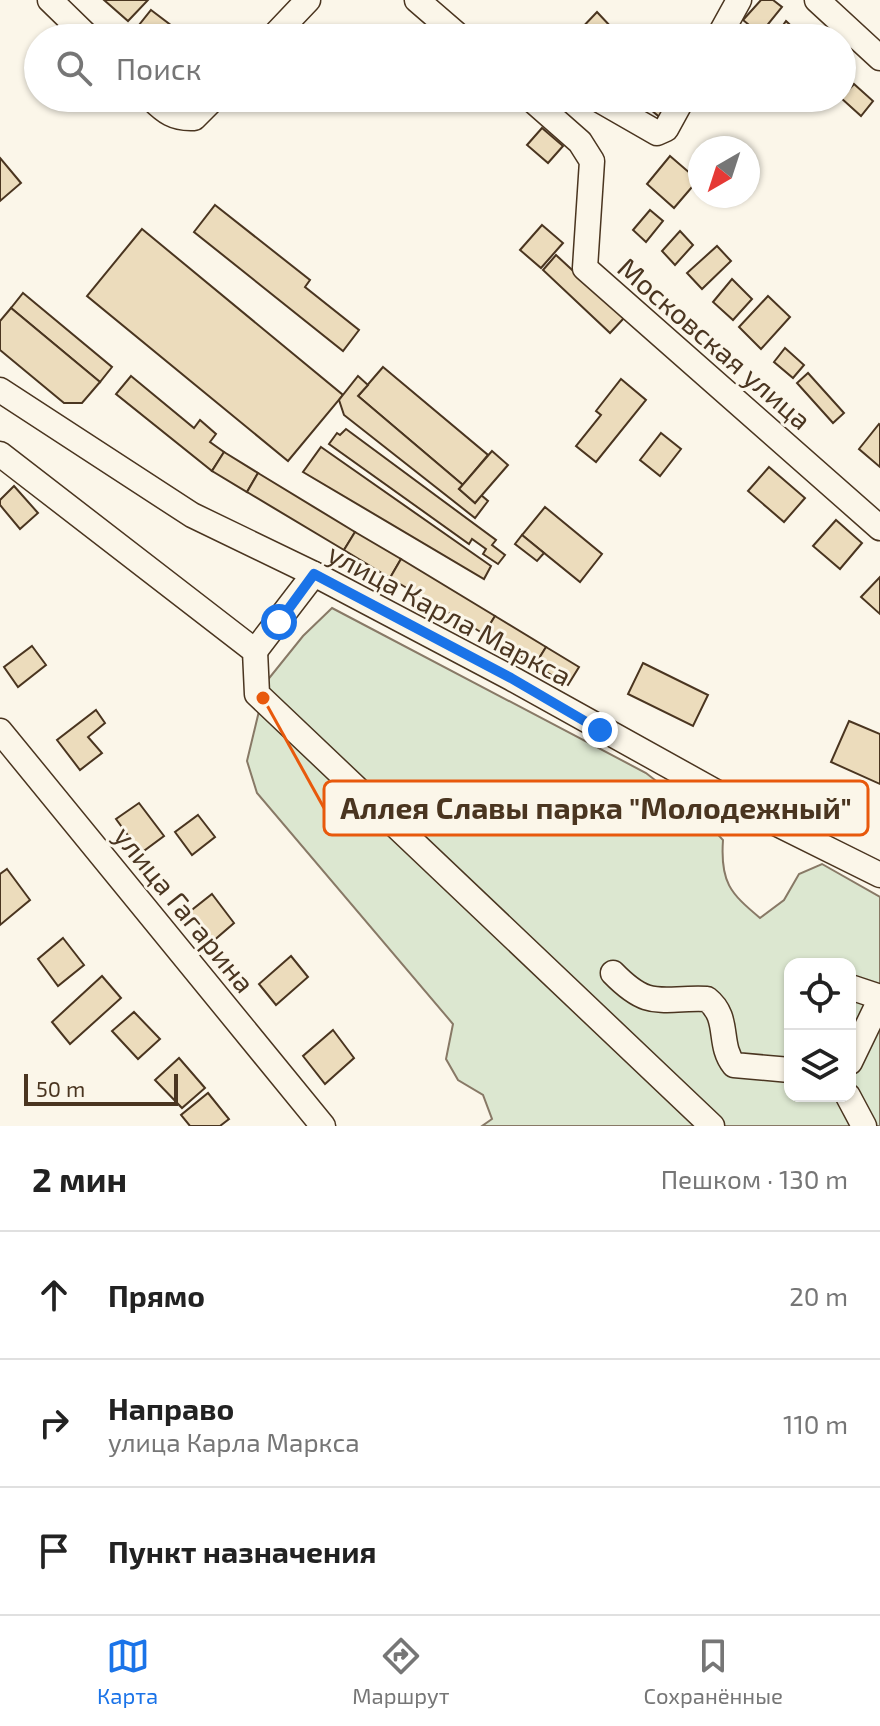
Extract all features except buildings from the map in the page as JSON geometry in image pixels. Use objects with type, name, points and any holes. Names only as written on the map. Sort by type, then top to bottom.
[{"type":"street","points":[[50,0],[75,24]]},
{"type":"street","points":[[285,24],[308,0]]},
{"type":"street","points":[[417,0],[445,24]]},
{"type":"street","points":[[726,24],[739,0]]},
{"type":"street","points":[[817,0],[843,24]]},
{"type":"street","points":[[856,36],[880,58]]},
{"type":"street","points":[[166,112],[180,119],[194,118],[200,112]]},
{"type":"street","name":"Московская улица","points":[[553,112],[580,142],[592,161],[585,268],[880,528]]},
{"type":"street","points":[[620,112],[657,133],[666,129],[675,112]]},
{"type":"street","name":"улица Карла Маркса","points":[[0,390],[192,515],[314,574],[511,678],[743,807],[880,875]]},
{"type":"street","points":[[0,454],[255,651]]},
{"type":"street","points":[[314,574],[255,651],[257,694],[712,1126]]},
{"type":"street","name":"улица Гагарина","points":[[0,731],[323,1126]]},
{"type":"street","points":[[613,973],[634,995],[707,999],[723,1017],[724,1053],[734,1065],[784,1069]]},
{"type":"street","points":[[856,989],[880,998],[856,1049]]},
{"type":"street","points":[[851,1102],[864,1126]]},
{"type":"green space","points":[[332,608],[646,773],[700,815],[723,840],[725,877],[734,893],[760,918],[784,900],[799,874],[822,864],[880,897],[880,1126],[482,1126],[492,1119],[483,1095],[458,1080],[446,1059],[453,1024],[257,793],[247,761],[266,682],[303,636]]},
{"type":"place","name":"Аллея Славы парка \"Молодежный\"","points":[[263,698]]},
{"type":"route","points":[[279,622],[314,574],[511,678],[600,730]]}]
